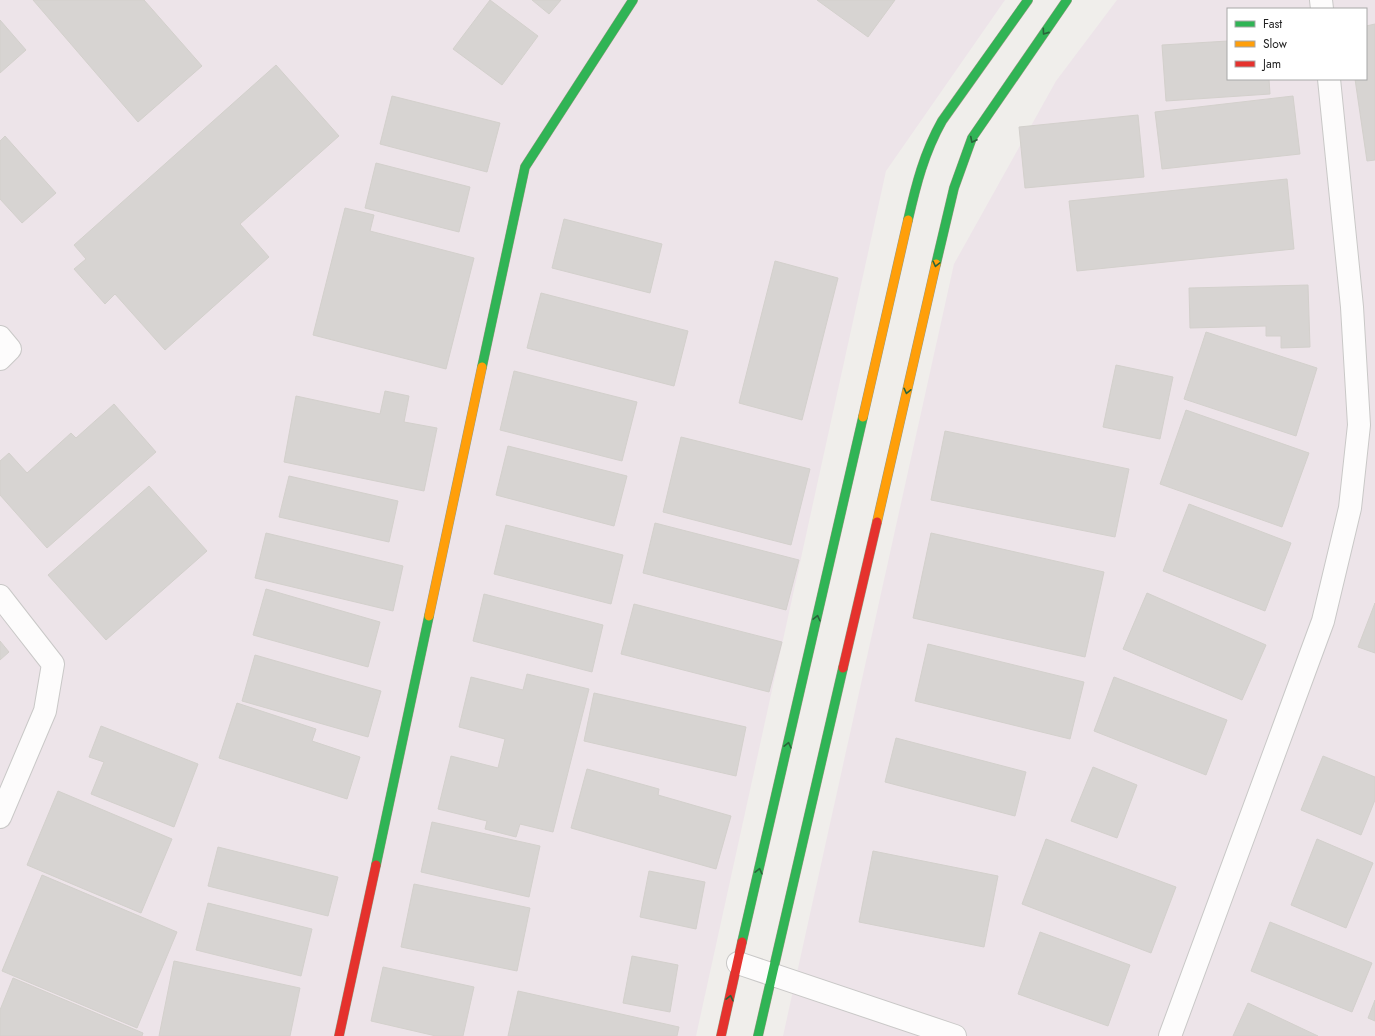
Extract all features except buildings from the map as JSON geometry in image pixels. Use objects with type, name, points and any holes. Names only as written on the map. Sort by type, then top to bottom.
[{"type":"street","points":[[339,1036],[525,167],[633,0]]},
{"type":"street","points":[[721,1036],[920,169],[931,140],[942,121],[1028,0]]},
{"type":"street","points":[[758,1036],[954,188],[972,138],[1068,0]]},
{"type":"street","points":[[1170,1036],[1323,621],[1350,508],[1359,425],[1352,307],[1329,80]]},
{"type":"street","points":[[0,338],[10,349],[0,359]]},
{"type":"street","points":[[0,596],[53,664],[45,711],[0,817]]},
{"type":"street","points":[[738,963],[954,1036]]},
{"type":"shaded area","points":[[0,0],[1005,0],[886,171],[696,1036],[0,1036]]},
{"type":"shaded area","points":[[1117,0],[1375,0],[1375,1036],[783,1036],[954,264],[1056,81]]},
{"type":"traffic: fast","points":[[482,367],[525,167],[633,0]]},
{"type":"traffic: fast","points":[[908,220],[925,157],[942,121],[1028,0]]},
{"type":"traffic: fast","points":[[936,264],[954,188],[972,138],[1067,0]]},
{"type":"traffic: fast","points":[[742,942],[863,417]]},
{"type":"traffic: fast","points":[[376,865],[429,616]]},
{"type":"traffic: fast","points":[[758,1036],[843,668]]},
{"type":"traffic: slow","points":[[863,417],[908,220]]},
{"type":"traffic: slow","points":[[877,522],[936,264]]},
{"type":"traffic: slow","points":[[429,616],[482,367]]},
{"type":"traffic: jam","points":[[843,668],[877,522]]},
{"type":"traffic: jam","points":[[339,1036],[376,865]]},
{"type":"traffic: jam","points":[[721,1036],[742,942]]}]
